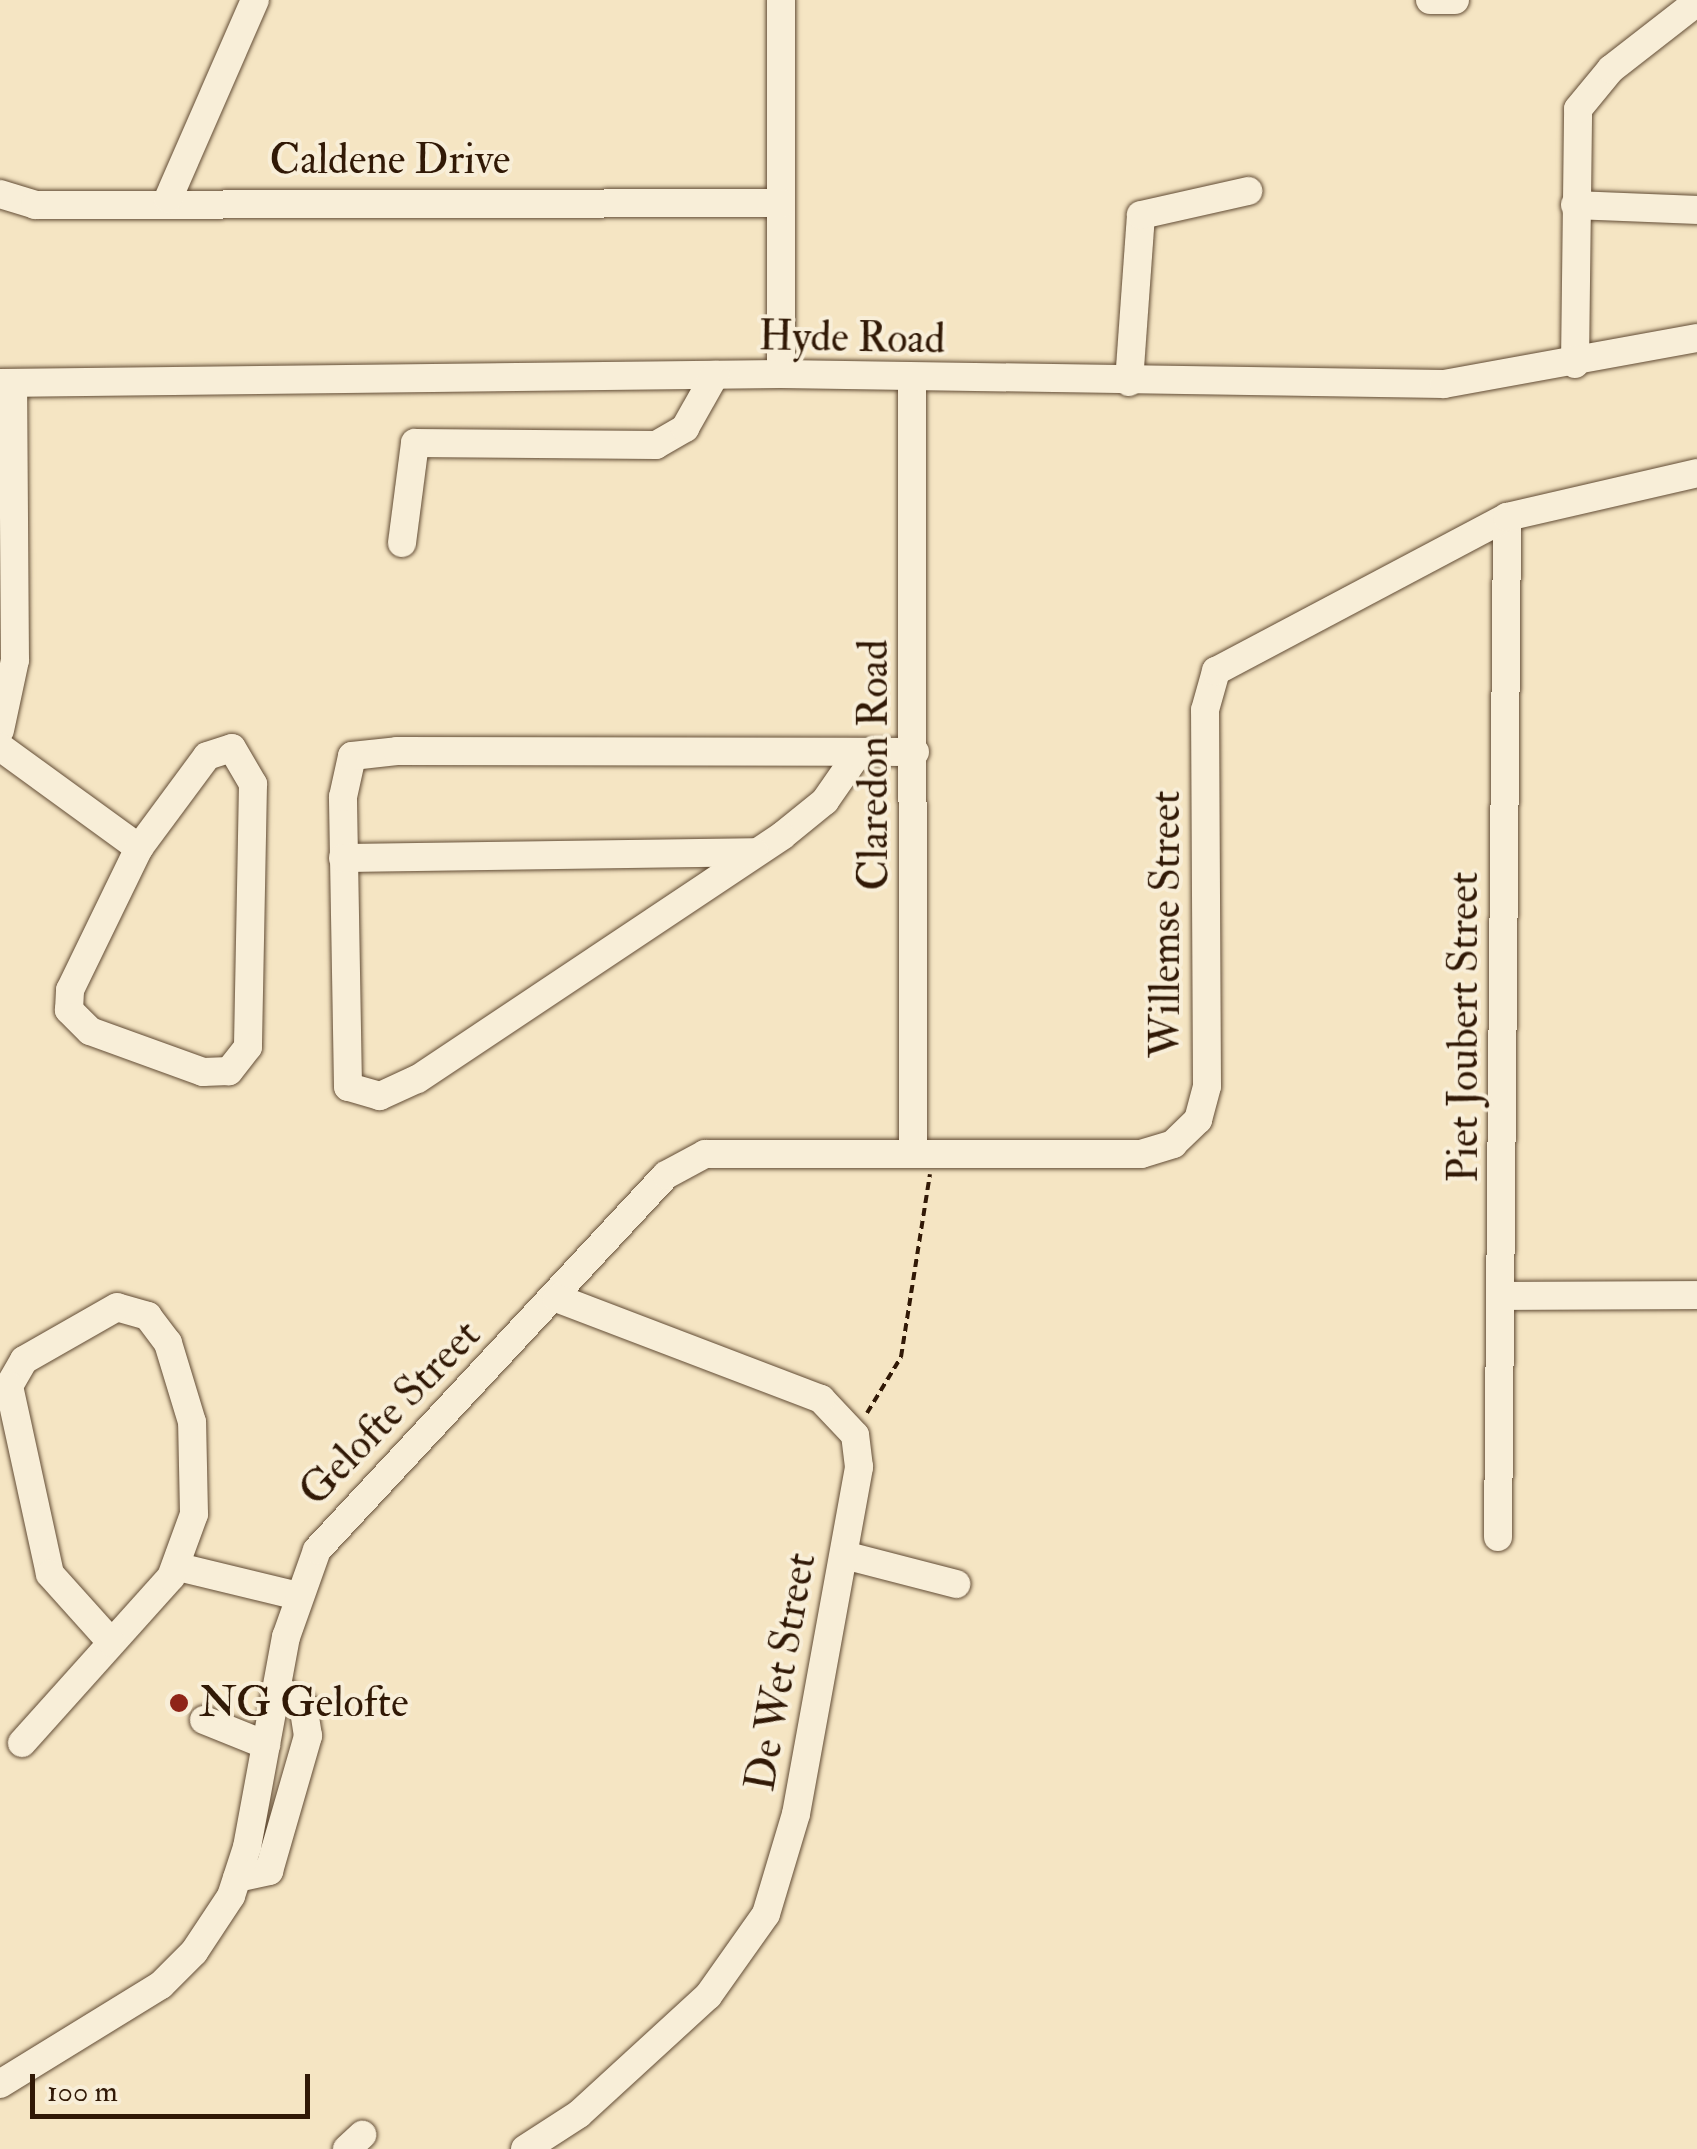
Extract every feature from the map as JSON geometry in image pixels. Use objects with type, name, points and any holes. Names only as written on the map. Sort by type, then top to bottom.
[{"type":"street","points":[[168,199],[255,0]]},
{"type":"street","points":[[781,0],[782,374]]},
{"type":"street","points":[[1430,0],[1454,0]]},
{"type":"street","points":[[1575,364],[1574,205],[1583,99],[1697,2]]},
{"type":"street","points":[[1130,382],[1141,215],[1248,191]]},
{"type":"street","name":"Caldene Drive","points":[[0,194],[35,205],[168,199],[781,203]]},
{"type":"street","points":[[1574,205],[1697,210]]},
{"type":"street","name":"Hyde Road","points":[[7,383],[782,374],[912,380],[1444,384],[1575,364],[1697,338]]},
{"type":"street","points":[[402,544],[415,443],[656,445],[685,428],[715,376]]},
{"type":"street","name":"Claredon Road","points":[[912,380],[923,1150]]},
{"type":"street","points":[[0,730],[15,660],[7,383]]},
{"type":"street","name":"Willemse Street","points":[[644,1199],[683,1162],[705,1154],[923,1150],[1141,1154],[1191,1129],[1207,1086],[1212,678],[1507,518],[1697,473]]},
{"type":"street","name":"Piet Joubert Street","points":[[1498,1537],[1507,518]]},
{"type":"street","points":[[0,748],[139,848]]},
{"type":"street","points":[[214,750],[245,758],[252,784],[248,1046],[229,1070],[203,1072],[90,1031],[69,1010],[139,848],[214,750]]},
{"type":"street","points":[[859,752],[825,801],[756,852],[417,1079],[367,1096],[343,1076],[346,764],[362,752],[859,752],[916,752]]},
{"type":"street","points":[[343,858],[756,852]]},
{"type":"street","name":"Gelofte Street","points":[[0,2084],[161,1985],[194,1952],[237,1878],[298,1596],[331,1528],[557,1298],[644,1199]]},
{"type":"street","points":[[1503,1296],[1697,1296]]},
{"type":"street","points":[[557,1298],[821,1399],[855,1435]]},
{"type":"street","points":[[22,1743],[178,1567],[194,1514],[192,1422],[156,1323],[117,1308],[24,1360],[9,1386],[50,1574],[111,1642]]},
{"type":"street","name":"De Wet Street","points":[[525,2149],[579,2114],[708,1996],[766,1914],[796,1814],[844,1555],[855,1435]]},
{"type":"street","points":[[844,1555],[956,1584]]},
{"type":"street","points":[[178,1567],[298,1596]]},
{"type":"street","points":[[237,1878],[269,1871],[308,1736],[303,1704],[276,1688]]},
{"type":"street","points":[[204,1720],[266,1745]]},
{"type":"path","points":[[855,1435],[901,1357],[923,1150]]},
{"type":"place","name":"NG Gelofte","points":[[179,1703]]}]
